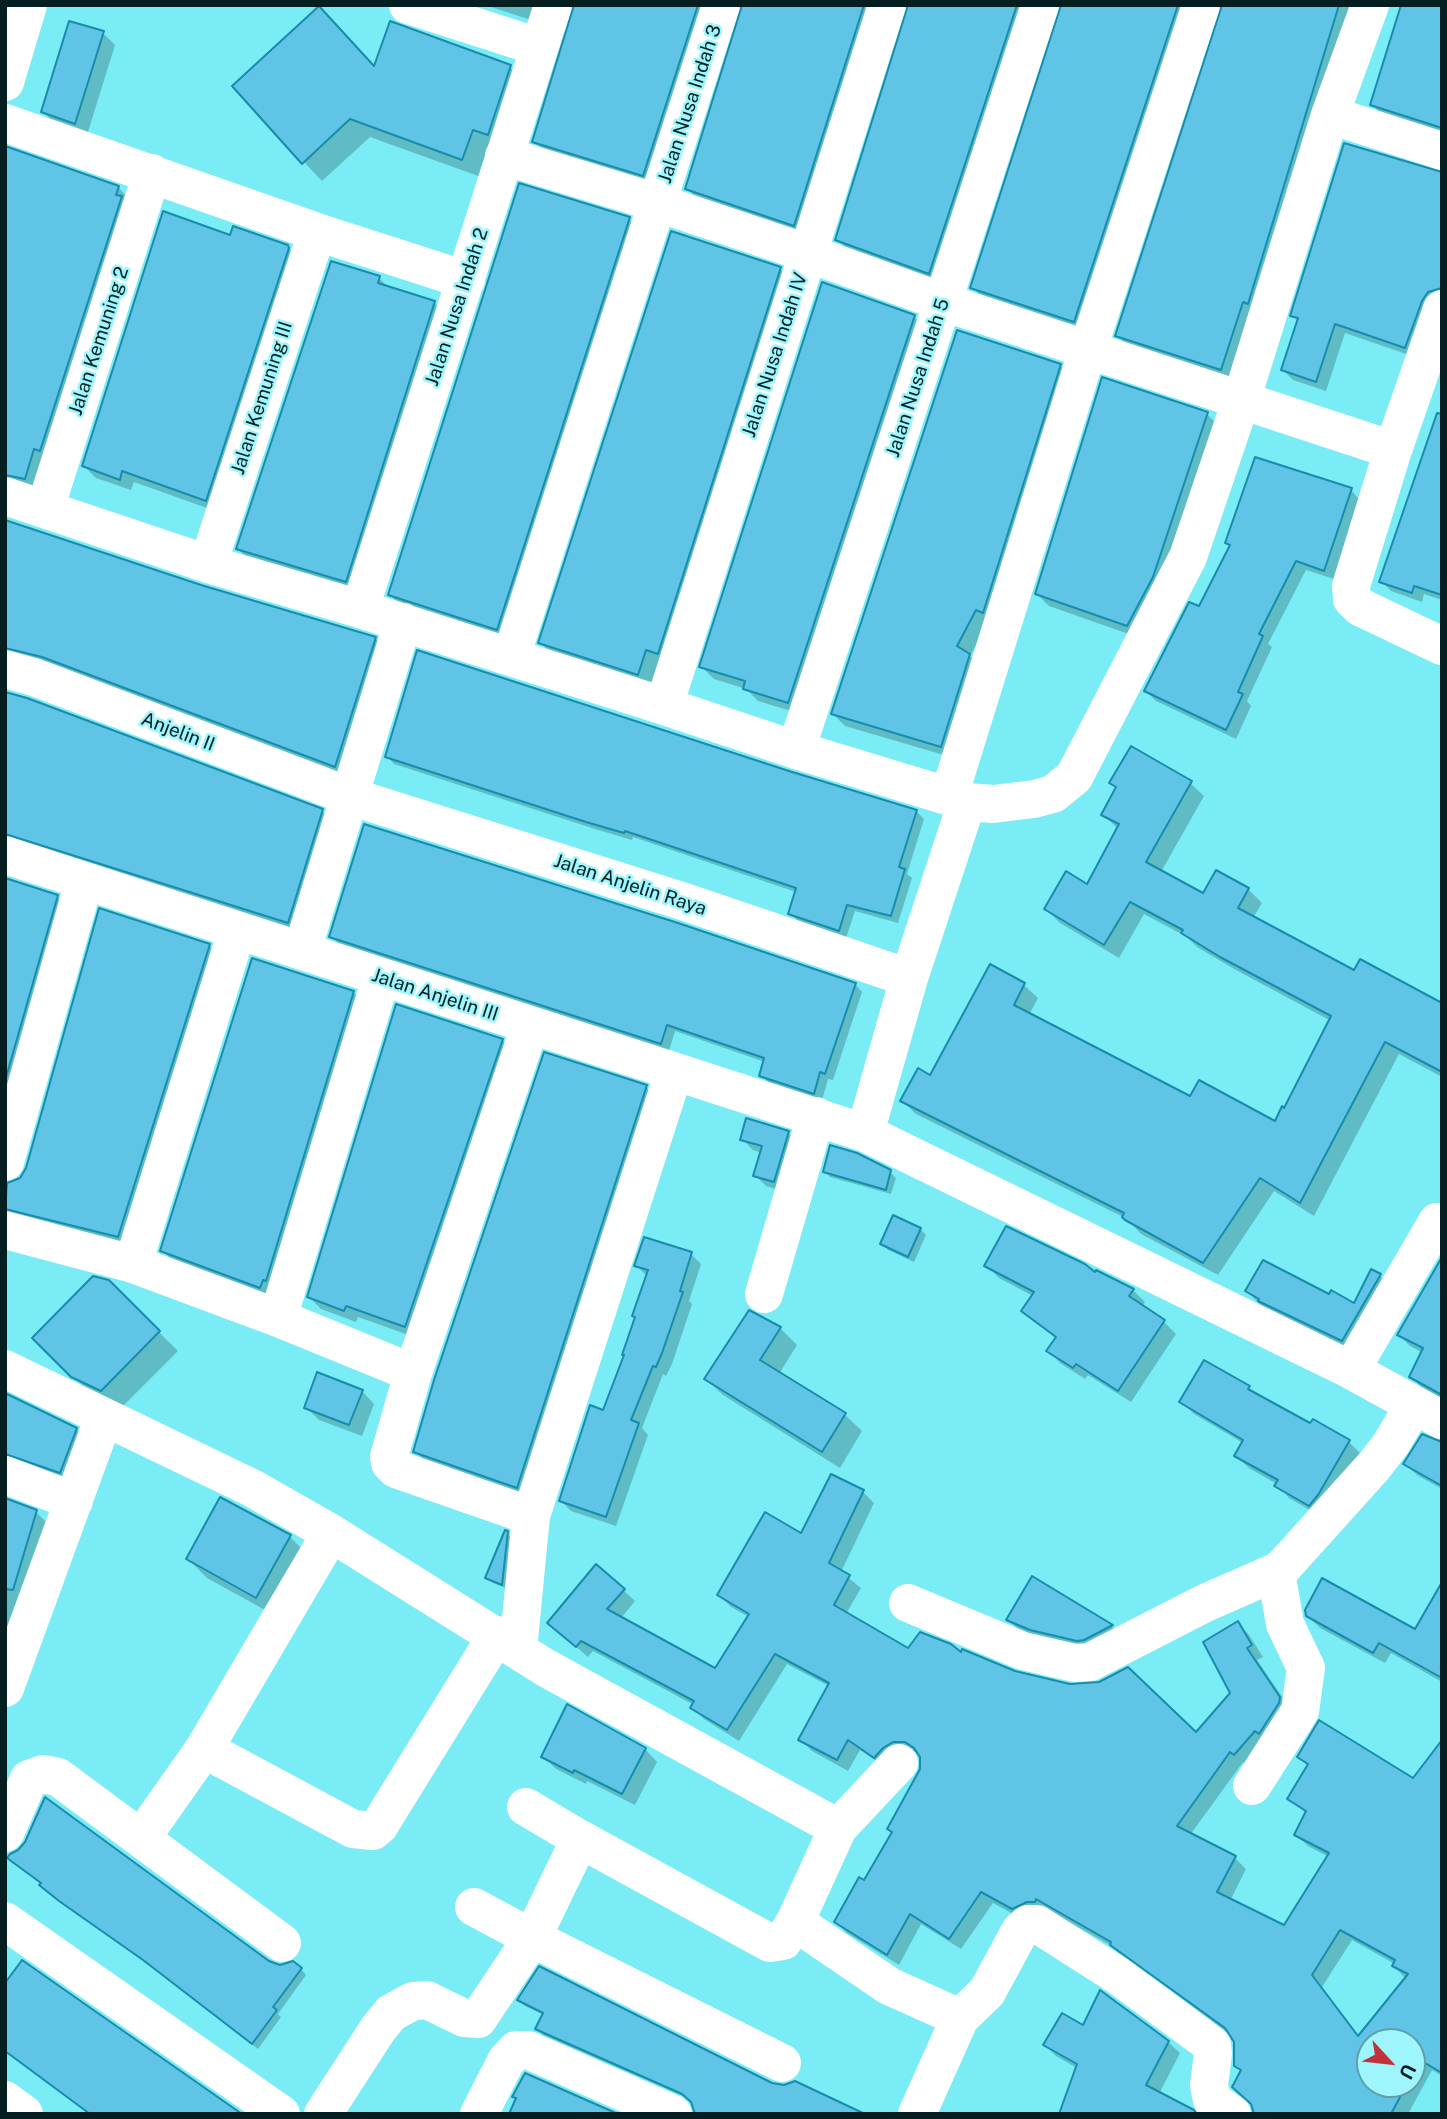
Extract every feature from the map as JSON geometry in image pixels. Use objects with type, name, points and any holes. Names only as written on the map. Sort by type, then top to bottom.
[{"type":"street","points":[[5,82],[28,5]]},
{"type":"street","points":[[408,5],[540,47]]},
{"type":"street","name":"Jalan Nusa Indah 2","points":[[360,609],[553,5]]},
{"type":"street","name":"Jalan Nusa Indah 3","points":[[511,657],[721,5]]},
{"type":"street","name":"Jalan Nusa Indah IV","points":[[664,706],[887,5]]},
{"type":"street","name":"Jalan Nusa Indah 5","points":[[796,750],[1040,5]]},
{"type":"street","points":[[865,1133],[1088,349],[1201,5]]},
{"type":"street","points":[[5,496],[208,564],[402,622],[796,750],[958,799],[993,804],[1034,800],[1053,794],[1074,777],[1188,557],[1241,401],[1330,116],[1370,5]]},
{"type":"street","points":[[1330,116],[1442,151]]},
{"type":"street","points":[[5,122],[317,232],[466,280]]},
{"type":"street","points":[[504,156],[807,253],[943,302],[1393,450]]},
{"type":"street","name":"Jalan Kemuning 2","points":[[45,509],[152,173]]},
{"type":"street","name":"Jalan Kemuning III","points":[[208,564],[317,232]]},
{"type":"street","points":[[1442,309],[1393,450],[1351,586],[1352,599],[1360,607],[1442,646]]},
{"type":"street","points":[[302,951],[402,622]]},
{"type":"street","name":"Anjelin II","points":[[5,669],[34,677],[349,796]]},
{"type":"street","name":"Jalan Anjelin Raya","points":[[349,796],[685,902],[909,978]]},
{"type":"street","name":"Jalan Anjelin III","points":[[5,855],[865,1133],[1351,1370],[1428,1413]]},
{"type":"street","points":[[5,1162],[84,882]]},
{"type":"street","points":[[133,1264],[237,931]]},
{"type":"street","points":[[278,1318],[380,978]]},
{"type":"street","points":[[530,1026],[412,1373],[389,1451],[390,1463],[402,1472],[531,1516]]},
{"type":"street","points":[[204,1749],[353,1829],[373,1831],[508,1642],[531,1516],[674,1072]]},
{"type":"street","points":[[764,1294],[816,1116]]},
{"type":"street","points":[[1351,1370],[1437,1222],[1442,1222]]},
{"type":"street","points":[[5,1230],[133,1264],[278,1318],[412,1373]]},
{"type":"street","points":[[5,1369],[252,1488],[331,1532],[546,1668],[838,1828]]},
{"type":"street","points":[[908,1603],[1023,1651],[1076,1663],[1090,1662],[1205,1603],[1276,1572],[1391,1444],[1428,1413]]},
{"type":"street","points":[[5,1688],[104,1417]]},
{"type":"street","points":[[5,1475],[74,1502]]},
{"type":"street","points":[[142,1838],[204,1749],[331,1532]]},
{"type":"street","points":[[1252,1786],[1300,1711],[1306,1668],[1285,1625],[1276,1572]]},
{"type":"street","points":[[526,1807],[770,1943],[783,1941],[796,1922],[838,1828],[899,1763]]},
{"type":"street","points":[[5,1833],[29,1779],[43,1774],[58,1777],[282,1943]]},
{"type":"street","points":[[323,2114],[391,2013],[413,2001],[427,2000],[464,2018],[478,2019],[532,1938],[580,1839]]},
{"type":"street","points":[[474,1907],[782,2063]]},
{"type":"street","points":[[796,1922],[889,1986],[960,2018]]},
{"type":"street","points":[[917,2114],[960,2018],[987,1992],[1020,1931],[1028,1924],[1037,1923],[1117,1975],[1212,2045],[1209,2085],[1212,2100],[1232,2114]]},
{"type":"street","points":[[10,1935],[281,2114]]},
{"type":"street","points":[[479,2114],[506,2061],[516,2050],[528,2050],[673,2114]]},
{"type":"street","points":[[5,2100],[24,2114]]},
{"type":"building","points":[[574,5],[698,5],[643,176],[532,142]]},
{"type":"building","points":[[742,5],[864,5],[794,226],[685,189]]},
{"type":"building","points":[[908,5],[1017,5],[929,274],[835,240]]},
{"type":"building","points":[[1061,5],[1178,5],[1074,322],[970,288]]},
{"type":"building","points":[[1222,5],[1339,5],[1248,304],[1243,302],[1221,370],[1115,336]]},
{"type":"building","points":[[1401,5],[1442,5],[1442,128],[1370,105]]},
{"type":"building","points":[[319,6],[374,66],[390,21],[511,65],[488,135],[473,130],[462,160],[350,119],[302,164],[232,86]]},
{"type":"building","points":[[69,21],[104,31],[75,124],[41,112]]},
{"type":"building","points":[[1344,143],[1442,172],[1442,288],[1428,292],[1422,301],[1405,348],[1335,324],[1316,382],[1281,370],[1298,318],[1290,316]]},
{"type":"building","points":[[5,146],[119,186],[116,195],[122,196],[40,451],[34,449],[25,479],[5,475]]},
{"type":"building","points":[[519,183],[630,217],[497,630],[388,595]]},
{"type":"building","points":[[163,211],[230,235],[233,226],[288,245],[289,248],[206,501],[122,471],[120,480],[82,466]]},
{"type":"building","points":[[671,231],[781,267],[658,654],[646,650],[638,675],[538,643]]},
{"type":"building","points":[[331,261],[380,276],[378,283],[435,301],[346,582],[236,549]]},
{"type":"building","points":[[822,282],[915,315],[788,703],[743,689],[745,681],[699,667]]},
{"type":"building","points":[[957,330],[1061,364],[983,613],[976,610],[957,646],[970,654],[941,747],[831,714]]},
{"type":"building","points":[[1102,377],[1208,412],[1153,577],[1127,626],[1035,594]]},
{"type":"building","points":[[1437,413],[1442,414],[1442,595],[1414,586],[1412,593],[1379,582]]},
{"type":"building","points":[[1255,457],[1352,488],[1324,571],[1296,561],[1259,634],[1263,636],[1238,692],[1243,694],[1226,730],[1144,691],[1189,602],[1199,606],[1230,545],[1225,543]]},
{"type":"building","points":[[5,520],[201,585],[376,637],[335,767],[42,657],[5,648]]},
{"type":"building","points":[[417,650],[917,810],[899,867],[905,869],[891,916],[847,905],[839,931],[788,914],[796,888],[625,831],[624,833],[586,822],[385,757]]},
{"type":"building","points":[[5,692],[323,809],[288,923],[5,834]]},
{"type":"building","points":[[1131,746],[1192,781],[1146,862],[1203,893],[1216,870],[1249,888],[1238,908],[1354,970],[1360,959],[1442,1003],[1442,1072],[1385,1042],[1300,1203],[1260,1178],[1203,1263],[1125,1220],[1122,1217],[1124,1213],[900,1101],[918,1068],[930,1075],[990,964],[1025,983],[1014,1005],[1190,1096],[1199,1080],[1275,1121],[1282,1106],[1284,1108],[1331,1016],[1220,957],[1181,933],[1183,930],[1130,902],[1104,945],[1044,909],[1066,871],[1087,884],[1119,824],[1101,815],[1116,787],[1109,783]]},
{"type":"building","points":[[364,824],[678,923],[856,983],[825,1074],[820,1072],[814,1094],[759,1076],[764,1058],[667,1025],[661,1044],[329,937]]},
{"type":"building","points":[[5,878],[58,895],[5,1081]]},
{"type":"building","points":[[99,908],[210,944],[118,1237],[5,1209],[7,1183],[20,1178],[26,1168]]},
{"type":"building","points":[[252,958],[354,991],[266,1281],[263,1280],[260,1288],[160,1251]]},
{"type":"building","points":[[396,1004],[503,1039],[405,1327],[346,1306],[344,1311],[307,1297]]},
{"type":"building","points":[[544,1052],[647,1085],[517,1488],[413,1452],[434,1380]]},
{"type":"building","points":[[746,1118],[789,1131],[774,1182],[753,1176],[762,1146],[740,1140]]},
{"type":"building","points":[[830,1145],[857,1153],[891,1170],[886,1190],[823,1172]]},
{"type":"building","points":[[893,1215],[921,1228],[908,1257],[880,1244]]},
{"type":"building","points":[[1006,1226],[1134,1289],[1129,1296],[1165,1320],[1118,1391],[1076,1364],[1073,1368],[1046,1351],[1056,1337],[1021,1311],[1034,1292],[984,1266]]},
{"type":"building","points":[[644,1237],[692,1252],[680,1291],[683,1292],[662,1353],[656,1367],[653,1366],[631,1420],[639,1423],[606,1517],[559,1501],[590,1405],[603,1410],[624,1355],[635,1317],[632,1316],[648,1270],[634,1266]]},
{"type":"building","points":[[1442,1257],[1442,1395],[1409,1377],[1423,1348],[1397,1335]]},
{"type":"building","points":[[1263,1260],[1329,1294],[1331,1290],[1354,1303],[1371,1269],[1381,1274],[1342,1341],[1258,1301],[1259,1299],[1245,1291]]},
{"type":"building","points":[[93,1276],[109,1280],[160,1331],[101,1391],[71,1377],[32,1338]]},
{"type":"building","points":[[749,1310],[781,1327],[760,1360],[846,1413],[822,1452],[704,1379]]},
{"type":"building","points":[[1204,1360],[1250,1386],[1248,1389],[1310,1423],[1313,1419],[1350,1440],[1309,1506],[1274,1486],[1278,1480],[1234,1456],[1243,1440],[1179,1402]]},
{"type":"building","points":[[317,1372],[363,1390],[349,1425],[304,1408]]},
{"type":"building","points":[[5,1393],[77,1428],[60,1473],[5,1454]]},
{"type":"building","points":[[1422,1434],[1442,1442],[1442,1486],[1403,1464]]},
{"type":"building","points":[[831,1474],[864,1490],[829,1563],[850,1575],[834,1605],[908,1648],[920,1632],[951,1644],[961,1652],[962,1649],[1015,1671],[1070,1684],[1099,1682],[1128,1667],[1196,1732],[1230,1693],[1203,1642],[1238,1621],[1252,1645],[1247,1648],[1280,1697],[1279,1703],[1259,1734],[1255,1731],[1234,1755],[1230,1752],[1177,1826],[1236,1856],[1217,1892],[1284,1925],[1329,1853],[1294,1835],[1306,1811],[1287,1799],[1308,1764],[1297,1757],[1319,1720],[1413,1778],[1442,1740],[1442,2073],[1426,2064],[1426,2028],[1364,2028],[1408,1974],[1392,1966],[1395,1960],[1340,1930],[1312,1975],[1356,2033],[1356,2098],[1400,2098],[1391,2114],[1254,2114],[1251,2104],[1232,2087],[1241,2070],[1234,2066],[1234,2042],[1225,2028],[1110,1945],[1111,1942],[1036,1899],[1035,1902],[1027,1902],[1012,1909],[981,1892],[949,1939],[910,1914],[887,1955],[834,1922],[859,1877],[864,1880],[892,1832],[887,1829],[920,1769],[920,1757],[914,1748],[905,1742],[893,1742],[874,1758],[848,1740],[837,1760],[798,1740],[829,1683],[775,1654],[727,1730],[690,1708],[694,1701],[581,1641],[576,1647],[547,1623],[596,1564],[625,1589],[607,1609],[715,1668],[749,1614],[717,1595],[765,1512],[801,1533]]},
{"type":"building","points":[[220,1497],[291,1535],[256,1598],[186,1559]]},
{"type":"building","points":[[5,1498],[37,1510],[13,1590],[5,1589]]},
{"type":"building","points":[[505,1530],[508,1531],[502,1585],[485,1578]]},
{"type":"building","points":[[1032,1576],[1113,1625],[1077,1641],[1030,1630],[1006,1620]]},
{"type":"building","points":[[1322,1578],[1415,1629],[1442,1582],[1442,1678],[1379,1643],[1373,1653],[1306,1616],[1305,1610]]},
{"type":"building","points":[[567,1704],[646,1748],[622,1794],[541,1757]]},
{"type":"building","points":[[45,1797],[269,1961],[280,1965],[293,1961],[302,1968],[273,2007],[277,2010],[252,2044],[143,1960],[59,1901],[39,1885],[41,1883],[7,1858],[25,1842]]},
{"type":"building","points":[[22,1960],[242,2114],[90,2114],[5,2051],[5,1983]]},
{"type":"building","points":[[539,1966],[772,2083],[784,2085],[795,2081],[865,2114],[695,2114],[691,2102],[682,2094],[535,2029],[543,2013],[517,2000]]},
{"type":"building","points":[[1100,1990],[1169,2041],[1146,2085],[1197,2114],[1059,2114],[1077,2064],[1043,2045],[1062,2013],[1083,2025]]},
{"type":"building","points":[[525,2073],[618,2114],[509,2114],[516,2098],[512,2097]]}]
